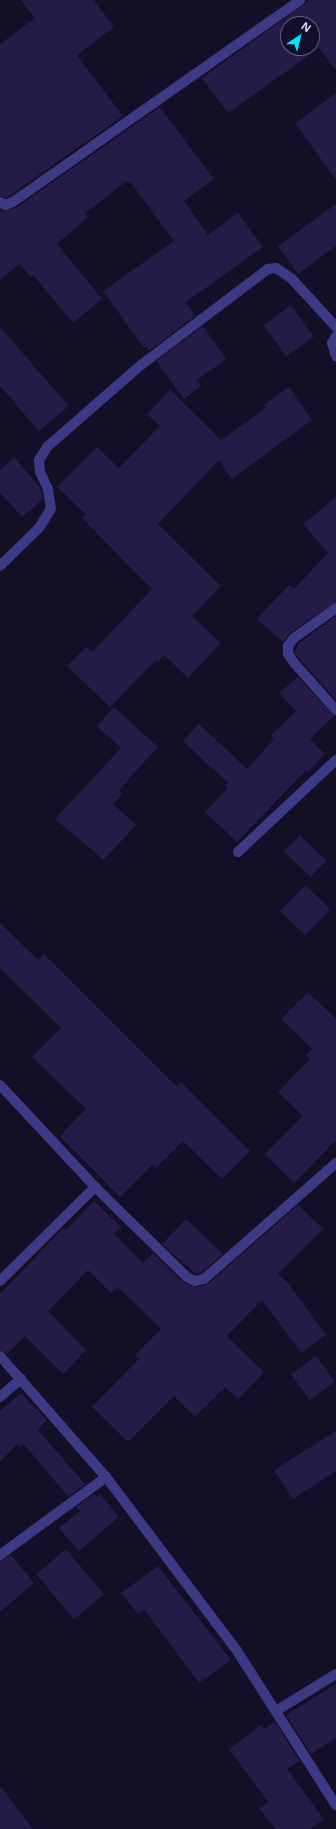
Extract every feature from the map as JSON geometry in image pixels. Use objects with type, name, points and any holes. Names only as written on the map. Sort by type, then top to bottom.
[{"type":"street","points":[[0,202],[6,205],[13,202],[300,0]]},
{"type":"street","points":[[0,566],[40,528],[52,509],[48,489],[40,472],[39,460],[47,447],[141,365],[268,269],[276,268],[291,278],[336,328]]},
{"type":"street","points":[[336,336],[332,343],[336,356]]},
{"type":"street","points":[[336,608],[294,638],[288,646],[288,654],[295,664],[336,710]]},
{"type":"street","points":[[238,852],[336,760]]},
{"type":"street","points":[[0,1085],[95,1187],[187,1277],[195,1281],[204,1279],[336,1163]]},
{"type":"street","points":[[0,1281],[95,1187]]},
{"type":"street","points":[[0,1356],[106,1477],[238,1651],[336,1805]]},
{"type":"street","points":[[0,1397],[21,1379]]},
{"type":"street","points":[[0,1555],[106,1477]]},
{"type":"street","points":[[276,1711],[336,1674]]},
{"type":"building","points":[[21,0],[94,0],[114,27],[77,55],[123,116],[6,198],[0,196],[0,44],[35,18]]},
{"type":"building","points":[[310,0],[336,0],[336,70],[320,49],[320,16],[288,16]]},
{"type":"building","points":[[280,22],[280,56],[308,56],[228,113],[202,78]]},
{"type":"building","points":[[336,93],[336,180],[295,123]]},
{"type":"building","points":[[160,107],[214,179],[184,201],[208,235],[238,213],[263,247],[186,302],[195,316],[149,351],[146,346],[144,348],[103,291],[174,241],[132,184],[127,181],[85,213],[88,217],[57,244],[102,299],[73,323],[33,275],[31,277],[19,264],[0,280],[0,210],[5,211],[17,207]]},
{"type":"building","points":[[336,204],[336,246],[298,274],[278,246]]},
{"type":"building","points":[[291,305],[314,337],[286,357],[263,325]]},
{"type":"building","points":[[203,326],[226,359],[197,380],[201,386],[184,399],[156,361]]},
{"type":"building","points":[[0,327],[69,406],[39,431],[0,386]]},
{"type":"building","points":[[289,387],[312,420],[232,479],[219,460],[158,524],[221,586],[192,616],[221,643],[188,678],[164,655],[158,662],[156,660],[110,707],[67,666],[86,647],[92,652],[152,589],[82,518],[86,514],[57,487],[97,447],[119,468],[160,426],[147,414],[170,390],[221,440],[266,408],[264,405]]},
{"type":"building","points":[[14,457],[40,487],[43,499],[22,517],[0,492],[0,470]]},
{"type":"building","points":[[336,497],[336,602],[290,633],[283,642],[257,619],[289,585],[294,589],[328,553],[303,524]]},
{"type":"building","points":[[336,616],[336,700],[294,652],[299,643]]},
{"type":"building","points":[[298,677],[334,716],[310,739],[325,754],[307,773],[305,771],[237,842],[205,812],[228,788],[225,786],[228,783],[183,741],[199,724],[247,769],[274,739],[271,735],[296,711],[279,693]]},
{"type":"building","points":[[114,707],[158,747],[119,790],[122,794],[113,804],[136,825],[104,860],[55,819],[121,748],[97,726]]},
{"type":"building","points":[[300,835],[327,861],[311,877],[284,852]]},
{"type":"building","points":[[305,885],[330,909],[305,935],[280,911]]},
{"type":"building","points":[[0,923],[38,960],[44,954],[177,1087],[181,1082],[250,1151],[222,1179],[183,1141],[156,1168],[152,1165],[120,1197],[60,1136],[86,1109],[32,1057],[61,1028],[0,968]]},
{"type":"building","points":[[308,992],[336,1019],[336,1140],[294,1183],[265,1154],[303,1116],[278,1092],[310,1059],[306,1055],[312,1049],[281,1019]]},
{"type":"building","points":[[94,1201],[121,1227],[114,1234],[143,1263],[153,1253],[183,1282],[196,1287],[208,1284],[298,1205],[323,1229],[278,1274],[289,1284],[326,1335],[301,1353],[262,1300],[227,1336],[264,1372],[238,1399],[225,1387],[195,1417],[174,1396],[128,1442],[92,1407],[139,1359],[135,1355],[161,1329],[118,1287],[111,1293],[88,1270],[48,1311],[86,1350],[63,1374],[25,1336],[7,1354],[0,1350],[0,1294],[63,1228],[66,1230]]},
{"type":"building","points":[[186,1219],[223,1254],[201,1273],[196,1274],[162,1244]]},
{"type":"building","points":[[316,1356],[335,1382],[310,1400],[291,1374]]},
{"type":"building","points":[[21,1393],[47,1420],[38,1430],[85,1484],[68,1497],[24,1444],[20,1447],[17,1444],[0,1462],[0,1411]]},
{"type":"building","points":[[336,1431],[336,1471],[293,1499],[274,1470]]},
{"type":"building","points":[[94,1494],[96,1497],[100,1494],[119,1517],[79,1551],[59,1528],[80,1511],[76,1507]]},
{"type":"building","points":[[66,1549],[104,1594],[74,1619],[36,1574]]},
{"type":"building","points":[[11,1555],[34,1583],[0,1612],[0,1561]]},
{"type":"building","points":[[158,1566],[231,1660],[199,1683],[144,1609],[138,1614],[121,1593]]},
{"type":"building","points":[[336,1684],[336,1738],[311,1754],[286,1715]]},
{"type":"building","points":[[275,1722],[300,1761],[287,1769],[324,1819],[310,1829],[275,1829],[259,1808],[268,1802],[229,1749],[261,1725],[264,1729]]},
{"type":"building","points":[[0,1786],[33,1829],[0,1829]]}]
